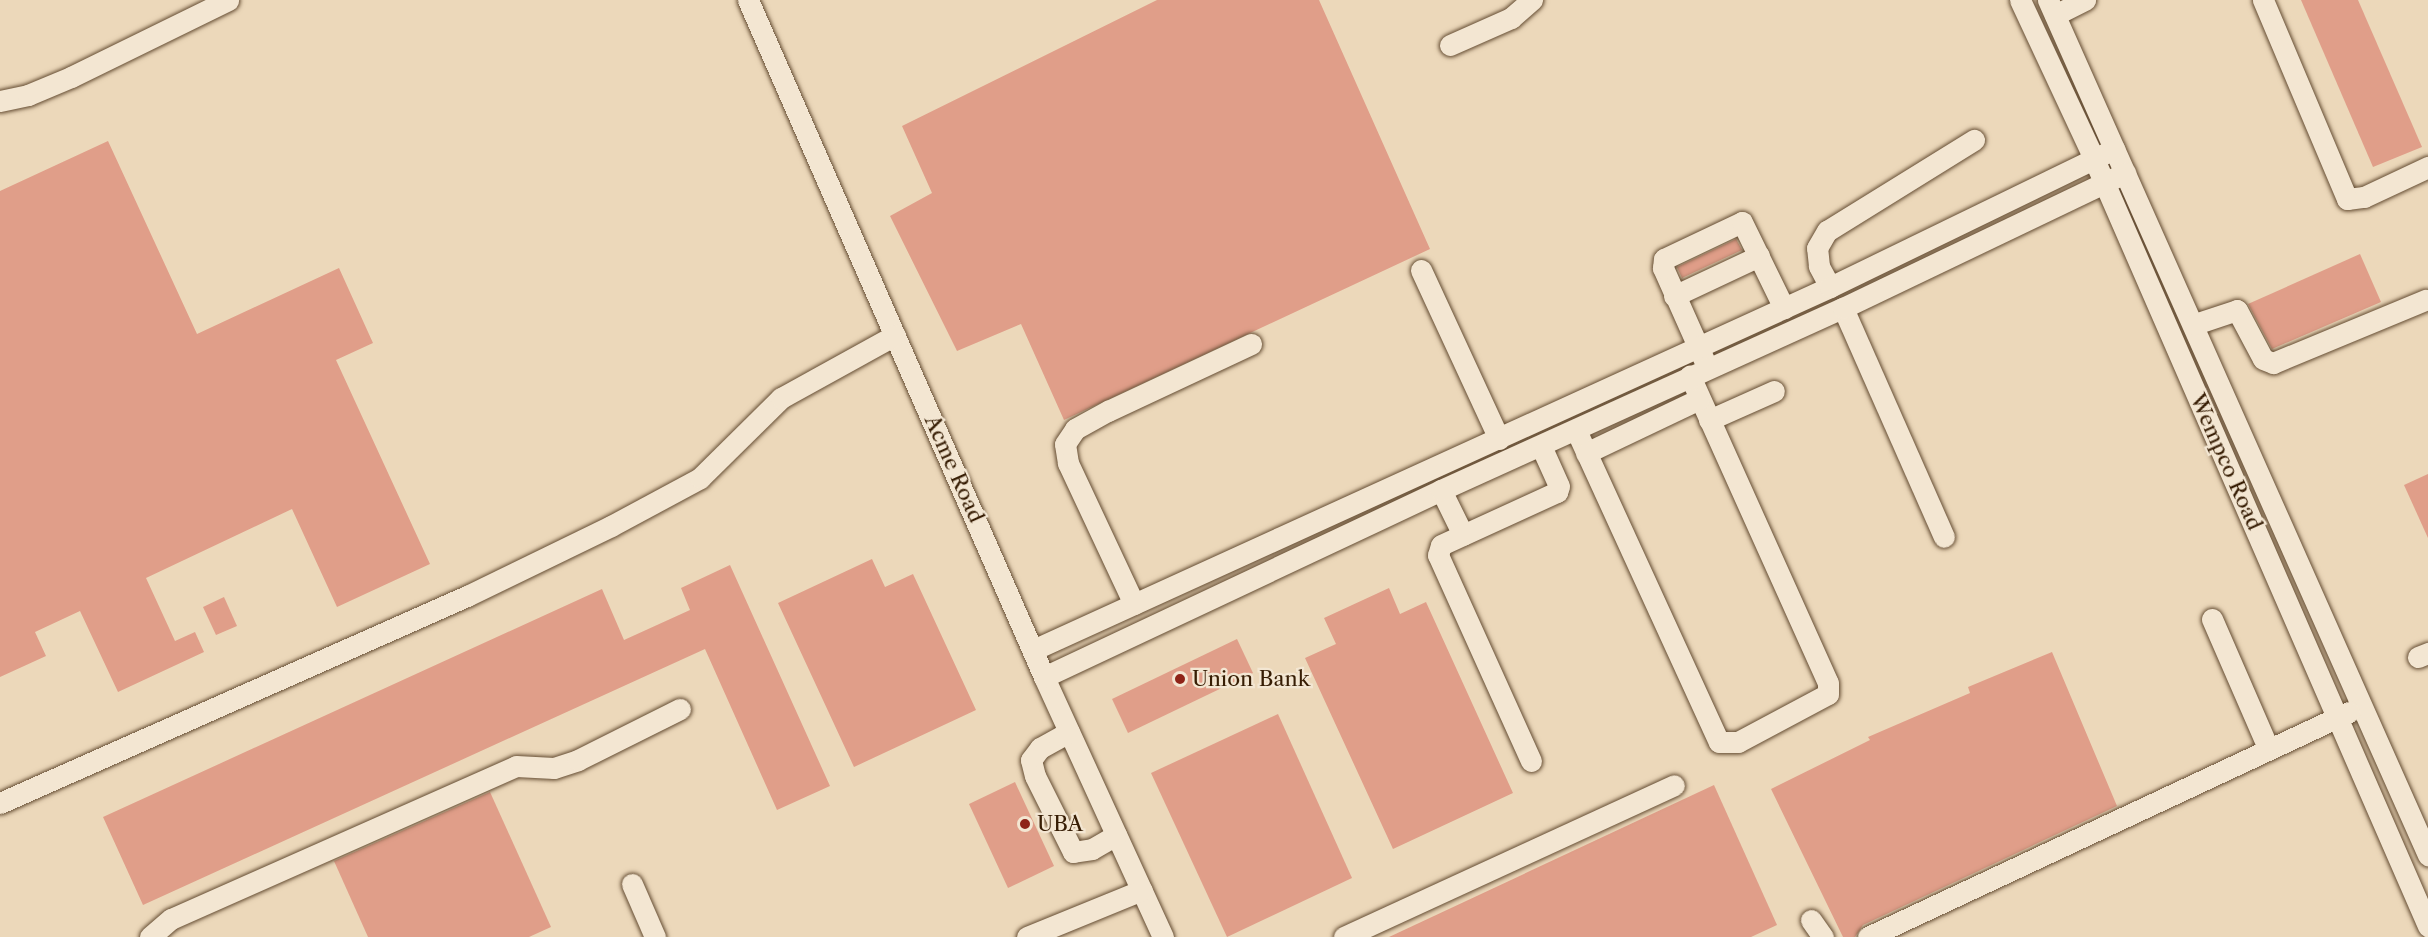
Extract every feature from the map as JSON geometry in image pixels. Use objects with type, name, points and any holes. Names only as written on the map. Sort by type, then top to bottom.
[{"type":"street","points":[[0,101],[28,95],[71,77],[228,0]]},
{"type":"street","name":"Acme Road","points":[[748,0],[1044,677],[1163,937]]},
{"type":"street","points":[[1450,45],[1511,18],[1532,0]]},
{"type":"street","name":"Wempco Road","points":[[2020,0],[2094,159],[2428,926]]},
{"type":"street","points":[[2051,7],[2085,0]]},
{"type":"street","points":[[2263,0],[2347,199],[2364,197],[2428,167]]},
{"type":"street","name":"Wempco Road","points":[[2051,7],[2195,324],[2360,707],[2428,855]]},
{"type":"street","points":[[1830,287],[1819,266],[1817,248],[1827,231],[1974,140]]},
{"type":"street","points":[[1033,651],[1830,287],[2114,149]]},
{"type":"street","points":[[1044,677],[1441,490],[1843,308],[2125,173]]},
{"type":"street","points":[[1576,430],[1719,742],[1738,742],[1827,694],[1828,683],[1700,399],[1698,348],[1663,268],[1664,259],[1740,222],[1744,223],[1784,308]]},
{"type":"street","points":[[1674,296],[1759,256]]},
{"type":"street","points":[[1421,270],[1499,439]]},
{"type":"street","points":[[2195,324],[2236,310],[2263,359],[2273,363],[2425,300]]},
{"type":"street","points":[[1843,308],[1944,537]]},
{"type":"street","points":[[0,803],[467,596],[611,526],[700,478],[781,398],[896,335]]},
{"type":"street","points":[[1134,604],[1068,463],[1065,444],[1075,429],[1108,411],[1251,344]]},
{"type":"street","points":[[1708,420],[1774,391]]},
{"type":"street","points":[[1587,453],[1700,399]]},
{"type":"street","points":[[1531,761],[1438,555],[1441,545],[1557,492],[1559,486],[1541,446]]},
{"type":"street","points":[[1441,490],[1463,535]]},
{"type":"street","points":[[1248,552],[1260,575]]},
{"type":"street","points":[[2212,619],[2268,748]]},
{"type":"street","points":[[1868,937],[2268,748],[2360,707]]},
{"type":"street","points":[[150,937],[171,919],[516,766],[554,768],[578,760],[680,709]]},
{"type":"street","points":[[1069,732],[1040,748],[1031,760],[1035,776],[1073,852],[1092,849],[1116,835]]},
{"type":"street","points":[[1344,937],[1674,785]]},
{"type":"street","points":[[632,884],[656,937]]},
{"type":"street","points":[[1027,937],[1142,890]]},
{"type":"building","points":[[1157,0],[1319,0],[1430,249],[1064,420],[1021,324],[957,351],[890,216],[932,193],[902,126]]},
{"type":"building","points":[[2301,0],[2358,0],[2422,147],[2373,167]]},
{"type":"building","points":[[108,141],[197,334],[339,268],[373,343],[336,360],[430,564],[337,607],[292,509],[146,578],[175,641],[195,632],[204,652],[118,692],[80,611],[35,632],[46,656],[0,677],[0,191]]},
{"type":"building","points":[[1736,239],[1742,250],[1682,278],[1677,267]]},
{"type":"building","points":[[2360,254],[2381,302],[2272,349],[2248,304]]},
{"type":"building","points":[[2428,474],[2428,538],[2404,485]]},
{"type":"building","points":[[872,559],[885,587],[913,574],[976,710],[854,767],[778,603]]},
{"type":"building","points":[[730,565],[830,786],[777,810],[705,649],[143,905],[103,817],[602,589],[624,640],[690,610],[681,588]]},
{"type":"building","points":[[1389,588],[1400,614],[1426,602],[1513,793],[1393,849],[1305,658],[1336,644],[1324,618]]},
{"type":"building","points":[[224,597],[237,626],[216,635],[203,607]]},
{"type":"building","points":[[1237,639],[1253,673],[1128,733],[1112,699]]},
{"type":"building","points":[[2052,652],[2117,806],[1863,925],[1855,937],[1843,937],[1771,789],[1870,740],[1868,737],[1970,693],[1968,687]]},
{"type":"building","points":[[1278,714],[1352,878],[1227,937],[1151,773]]},
{"type":"building","points":[[1015,782],[1054,866],[1008,888],[969,804]]},
{"type":"building","points":[[1714,785],[1777,925],[1751,937],[1389,937]]},
{"type":"building","points":[[490,792],[551,927],[529,937],[368,937],[334,861]]},
{"type":"place","name":"Union Bank","points":[[1180,679]]},
{"type":"place","name":"UBA","points":[[1025,824]]}]
